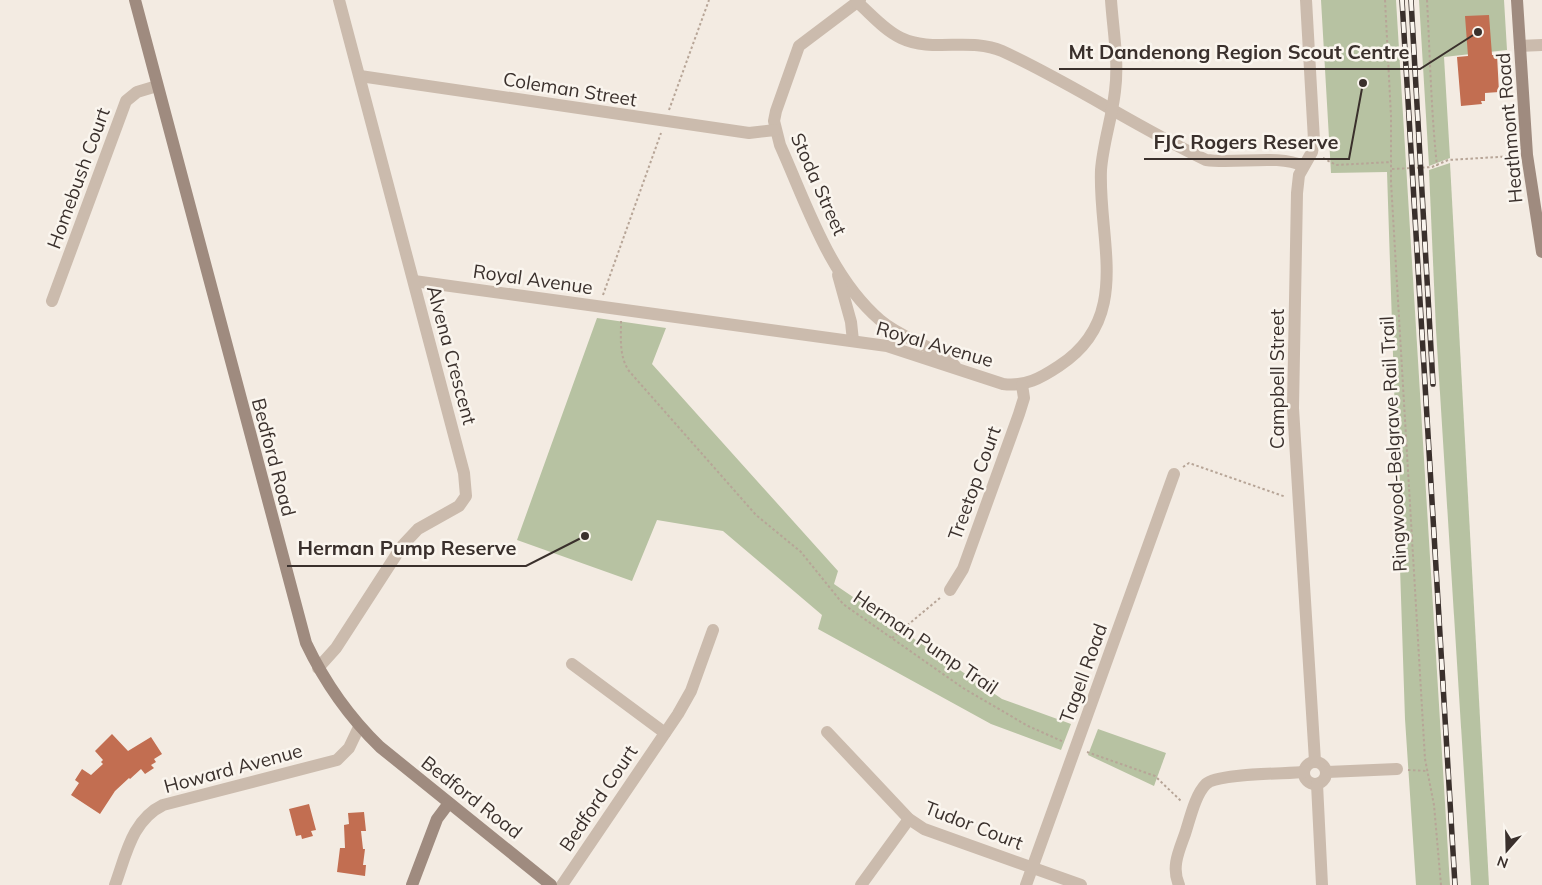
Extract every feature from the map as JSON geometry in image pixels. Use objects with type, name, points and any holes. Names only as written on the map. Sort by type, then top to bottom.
[{"type":"main road","name":"Bedford Road","points":[[135,0],[293,600],[306,643],[318,668],[359,727],[380,747],[448,803],[552,885]]},
{"type":"main road","name":"Heathmont Road","points":[[1517,0],[1527,155],[1542,252]]},
{"type":"main road","points":[[412,885],[437,819],[448,803]]},
{"type":"street","name":"Alvena Crescent","points":[[318,668],[336,648],[402,546],[418,529],[459,506],[466,496],[464,473],[339,0]]},
{"type":"street","points":[[1022,385],[1048,373],[1070,359],[1086,343],[1097,328],[1102,314],[1106,294],[1107,262],[1101,170],[1116,79],[1112,0]]},
{"type":"street","name":"Campbell Street","points":[[1306,0],[1314,129],[1312,152],[1299,175],[1296,212],[1293,408],[1316,761]]},
{"type":"street","points":[[858,1],[884,27],[901,38],[919,44],[968,44],[999,50],[1035,67],[1206,160],[1227,163],[1285,160],[1303,166]]},
{"type":"street","name":"Stoda Street","points":[[858,1],[799,46],[776,111],[775,130],[780,145],[836,265],[858,300],[882,322],[944,355],[958,369]]},
{"type":"street","points":[[1520,46],[1542,45]]},
{"type":"street","name":"Coleman Street","points":[[360,76],[749,133],[775,130]]},
{"type":"street","name":"Homebush Court","points":[[52,300],[126,101],[137,92],[157,86]]},
{"type":"street","name":"Stoda Street","points":[[836,265],[851,322],[853,341]]},
{"type":"street","name":"Royal Avenue","points":[[414,281],[853,341],[908,352],[1003,384],[1022,385]]},
{"type":"street","name":"Treetop Court","points":[[950,590],[963,569],[1019,414],[1024,398],[1022,385]]},
{"type":"street","name":"Tagell Road","points":[[1026,885],[1174,474]]},
{"type":"street","name":"Bedford Court","points":[[562,885],[665,733],[691,691],[709,647],[713,630]]},
{"type":"street","points":[[572,664],[665,733]]},
{"type":"street","name":"Howard Avenue","points":[[115,885],[134,834],[143,819],[152,810],[163,805],[337,760],[349,748],[359,727]]},
{"type":"street","name":"Tudor Court","points":[[827,732],[909,819],[924,829],[1081,885]]},
{"type":"street","points":[[1316,761],[1324,766],[1327,772],[1323,782],[1317,784],[1309,783],[1304,772],[1306,766],[1316,761]]},
{"type":"street","points":[[1327,772],[1397,769]]},
{"type":"street","points":[[1179,885],[1175,867],[1178,854],[1202,789],[1212,780],[1304,772]]},
{"type":"street","points":[[1317,784],[1322,885]]},
{"type":"street","points":[[861,885],[909,819]]},
{"type":"path","points":[[668,112],[709,0]]},
{"type":"path","name":"Ringwood-Belgrave Rail Trail","points":[[1385,0],[1392,162],[1391,182],[1424,750],[1434,805],[1441,885]]},
{"type":"path","points":[[1426,0],[1433,91],[1431,111],[1437,166]]},
{"type":"path","points":[[601,301],[661,133]]},
{"type":"path","points":[[1312,152],[1336,165],[1392,162]]},
{"type":"path","points":[[1392,169],[1437,166],[1448,160],[1527,155]]},
{"type":"path","name":"Herman Pump Trail","points":[[621,310],[621,350],[624,362],[630,371],[756,515],[801,552],[843,604],[964,688],[1028,726],[1076,748],[1155,776],[1193,812]]},
{"type":"path","points":[[1174,474],[1189,463],[1298,502]]},
{"type":"path","points":[[891,639],[950,590]]},
{"type":"path","points":[[1397,769],[1428,771]]},
{"type":"green space","points":[[1321,0],[1396,0],[1450,885],[1416,885],[1405,719],[1387,172],[1331,173]]},
{"type":"green space","points":[[1419,0],[1504,0],[1507,50],[1444,57],[1450,158],[1429,166]]},
{"type":"green space","points":[[1450,163],[1489,885],[1471,885],[1436,330],[1429,170]]},
{"type":"green space","points":[[597,318],[666,328],[652,364],[838,571],[834,584],[1002,699],[1071,724],[1061,750],[991,724],[818,629],[822,615],[723,531],[657,520],[632,581],[517,540]]},
{"type":"green space","points":[[1098,729],[1166,753],[1154,786],[1088,755]]},
{"type":"building","points":[[1489,15],[1492,55],[1497,55],[1499,92],[1485,93],[1485,101],[1481,101],[1482,104],[1461,106],[1457,57],[1468,56],[1465,16]]},
{"type":"building","points":[[112,734],[128,751],[151,737],[162,754],[154,759],[156,762],[151,765],[154,768],[145,774],[141,769],[115,791],[100,814],[71,795],[79,783],[75,780],[82,769],[91,775],[103,764],[101,762],[103,760],[95,751]]},
{"type":"building","points":[[309,804],[316,830],[311,831],[313,836],[302,839],[301,835],[296,836],[289,809]]},
{"type":"building","points":[[364,812],[366,831],[361,831],[363,849],[365,849],[363,865],[366,865],[365,876],[337,872],[340,848],[345,848],[344,825],[349,824],[348,813]]},
{"type":"railway","points":[[1402,0],[1455,885]]},
{"type":"railway","points":[[1411,0],[1433,384]]},
{"type":"place","name":"Mt Dandenong Region Scout Centre","points":[[1478,32]]},
{"type":"place","name":"FJC Rogers Reserve","points":[[1363,83]]},
{"type":"place","name":"Herman Pump Reserve","points":[[585,536]]}]
